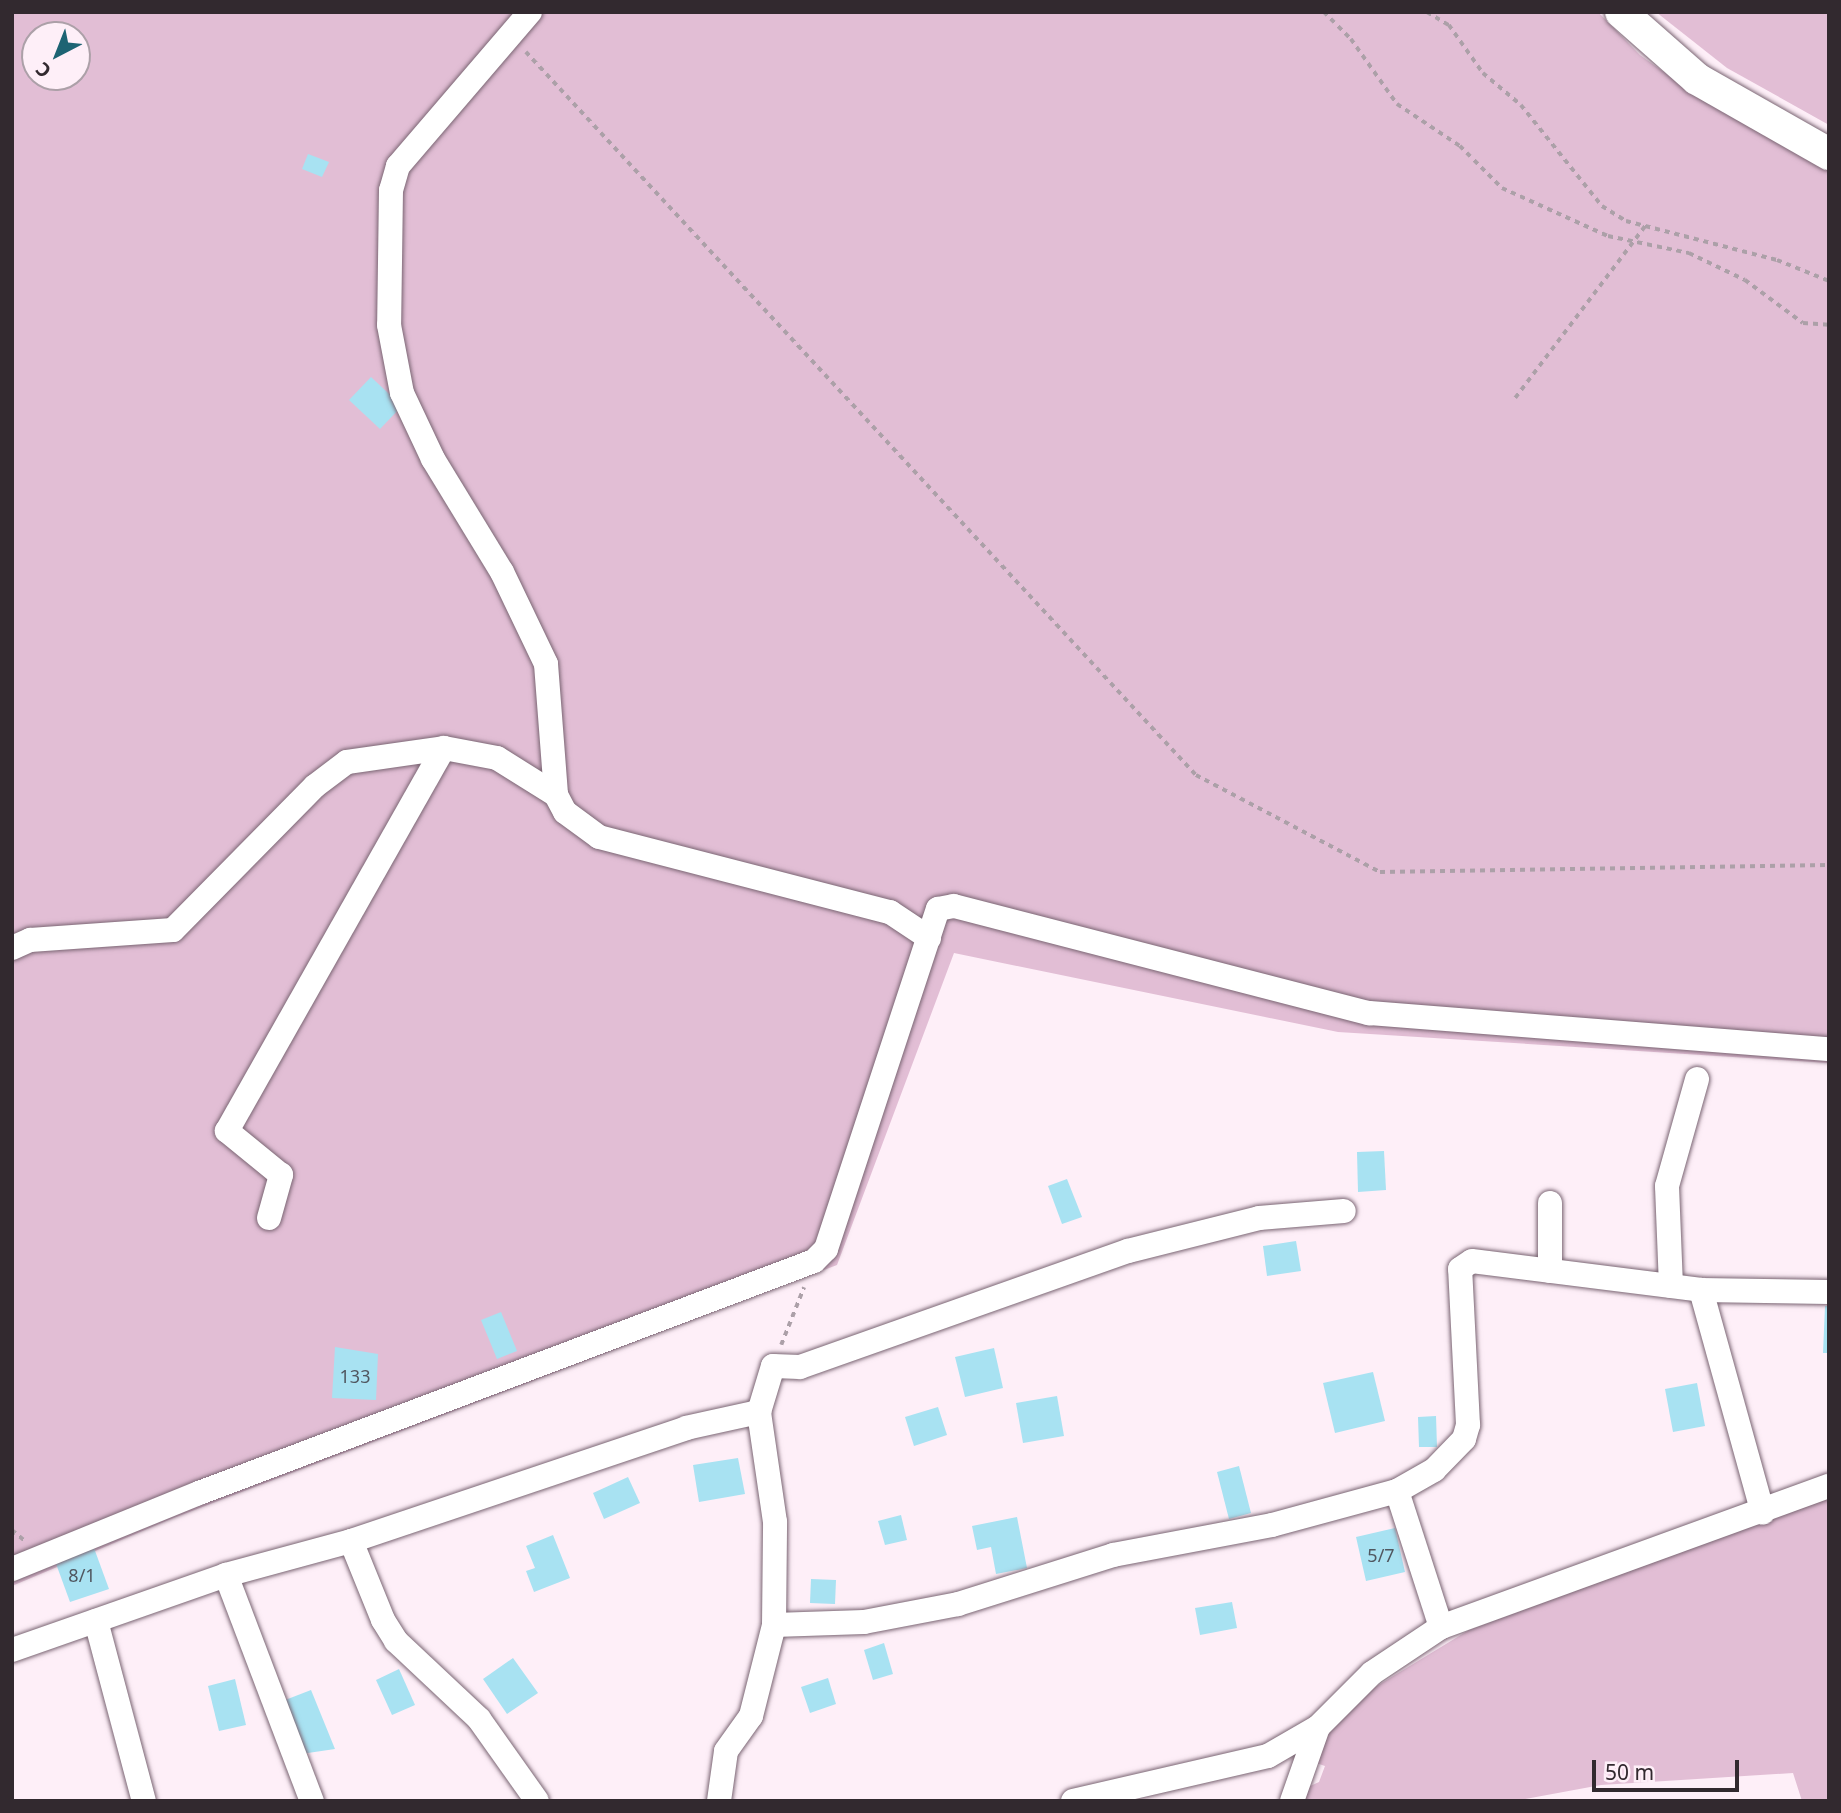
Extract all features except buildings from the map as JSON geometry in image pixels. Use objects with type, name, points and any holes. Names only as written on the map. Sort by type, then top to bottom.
[{"type":"main road","points":[[1621,12],[1697,79],[1765,122],[1829,154]]},
{"type":"street","points":[[530,12],[398,166],[391,190],[389,325],[407,404],[433,459],[502,572],[546,664],[556,795],[565,812],[600,837],[890,912],[929,938]]},
{"type":"street","points":[[12,948],[30,940],[173,930],[315,786],[347,762],[444,748],[497,758],[556,795]]},
{"type":"street","points":[[270,1218],[281,1175],[227,1132],[444,748]]},
{"type":"street","points":[[12,1570],[199,1493],[814,1261],[826,1249],[938,909],[954,906],[1369,1013],[1829,1049]]},
{"type":"street","points":[[1671,1286],[1667,1185],[1697,1079]]},
{"type":"street","points":[[1550,1203],[1550,1271]]},
{"type":"street","points":[[719,1801],[726,1751],[751,1716],[774,1625],[775,1522],[760,1412],[773,1366],[800,1367],[1128,1251],[1259,1217],[1344,1211]]},
{"type":"street","points":[[774,1625],[864,1622],[958,1604],[1113,1555],[1272,1525],[1397,1491],[1450,1456],[1468,1425],[1460,1269],[1472,1261],[1702,1290],[1829,1292]]},
{"type":"street","points":[[1702,1290],[1763,1513]]},
{"type":"street","points":[[12,1650],[226,1575],[351,1541],[686,1428],[760,1412]]},
{"type":"street","points":[[1073,1801],[1268,1756],[1318,1727],[1372,1673],[1441,1627],[1763,1513],[1829,1486]]},
{"type":"street","points":[[1397,1491],[1441,1627]]},
{"type":"street","points":[[351,1541],[383,1620],[396,1640],[479,1719],[537,1801]]},
{"type":"street","points":[[226,1575],[312,1801]]},
{"type":"street","points":[[96,1621],[144,1801]]},
{"type":"street","points":[[1292,1801],[1318,1727]]},
{"type":"path","points":[[1324,12],[1351,39],[1397,104],[1460,146],[1502,188],[1608,236],[1636,239],[1689,253],[1745,280],[1803,323],[1829,325]]},
{"type":"path","points":[[1427,12],[1449,25],[1483,74],[1521,105],[1602,206],[1626,221],[1777,260],[1829,281]]},
{"type":"path","points":[[510,34],[1195,775],[1380,872],[1829,865]]},
{"type":"path","points":[[1515,398],[1646,225]]},
{"type":"path","points":[[773,1366],[814,1261]]},
{"type":"shaded area","points":[[12,12],[1598,12],[1640,55],[1703,100],[1829,171],[1829,1063],[1338,1032],[954,953],[837,1265],[171,1519],[12,1586]]},
{"type":"shaded area","points":[[1656,12],[1829,12],[1829,125],[1727,68]]},
{"type":"shaded area","points":[[1829,1498],[1829,1801],[1802,1801],[1793,1773],[1601,1785],[1515,1801],[1305,1801],[1308,1787],[1319,1782],[1325,1766],[1316,1763],[1325,1731],[1367,1692],[1469,1630]]}]
